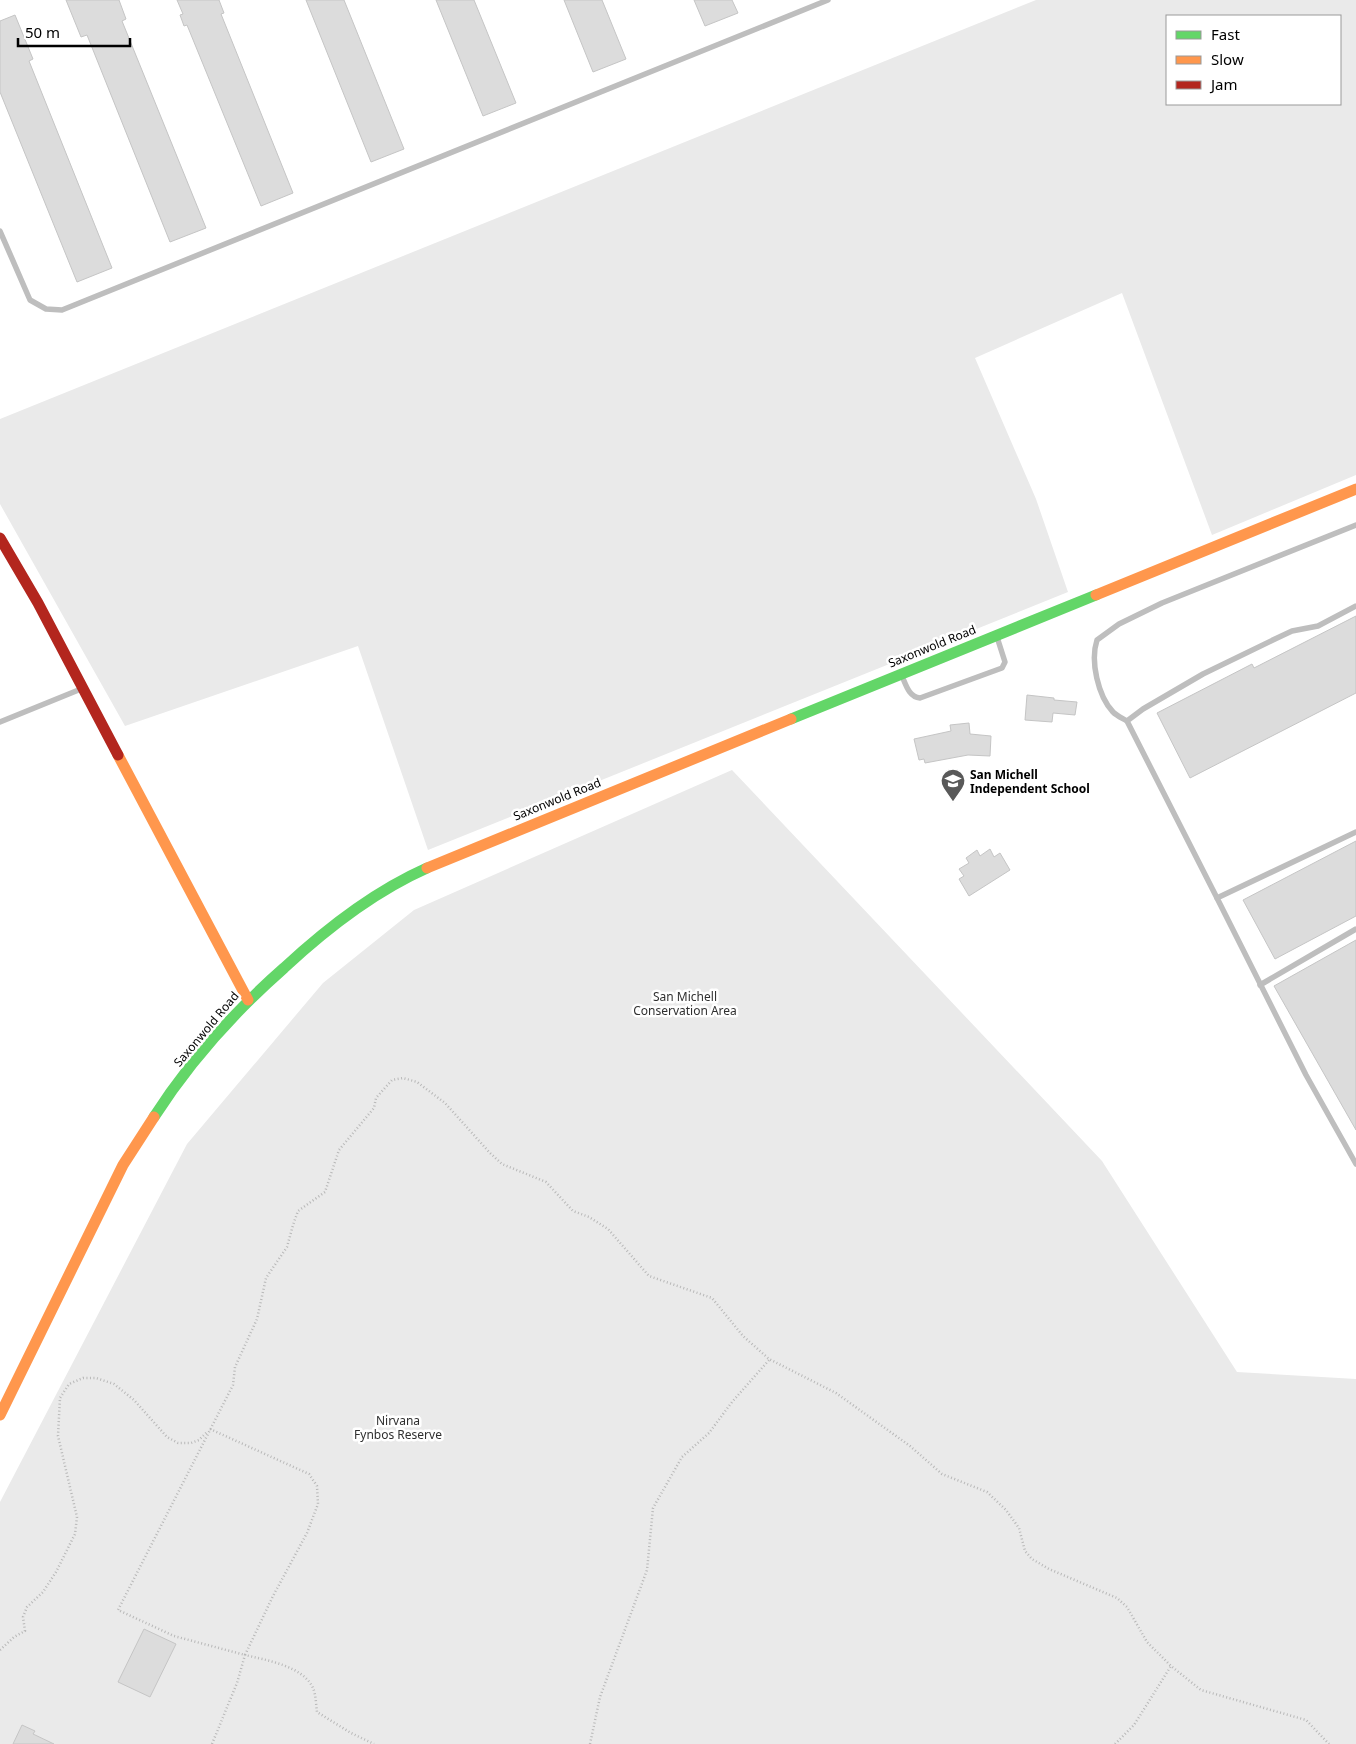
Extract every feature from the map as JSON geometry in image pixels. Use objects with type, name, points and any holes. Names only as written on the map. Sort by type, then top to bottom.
[{"type":"street","name":"Saxonwold Road","points":[[0,1415],[123,1165],[162,1103],[210,1041],[248,1000],[305,948],[355,909],[400,880],[446,859],[1356,489]]},
{"type":"street","points":[[0,538],[38,603],[248,1000]]},
{"type":"lane","points":[[0,231],[30,300],[46,309],[62,310],[828,0]]},
{"type":"lane","points":[[1356,525],[1162,603],[1119,624],[1097,640],[1093,657],[1097,680],[1105,700],[1112,711],[1127,721],[1306,1075],[1356,1164]]},
{"type":"lane","points":[[1127,721],[1143,709],[1203,674],[1292,631],[1318,626],[1356,606]]},
{"type":"lane","points":[[900,674],[910,692],[916,698],[920,698],[1002,668],[1005,662],[996,635]]},
{"type":"lane","points":[[0,722],[83,688]]},
{"type":"lane","points":[[1217,898],[1356,832]]},
{"type":"lane","points":[[1260,985],[1356,930]]},
{"type":"path","points":[[374,1744],[317,1712],[313,1688],[304,1676],[288,1667],[174,1636],[118,1610],[233,1385],[235,1367],[257,1319],[266,1278],[287,1247],[298,1212],[326,1192],[339,1150],[374,1108],[376,1098],[392,1080],[403,1078],[416,1082],[445,1103],[502,1164],[546,1182],[574,1211],[589,1217],[608,1229],[649,1276],[712,1298],[743,1336],[769,1359],[836,1393],[910,1446],[942,1474],[987,1492],[1006,1510],[1019,1528],[1025,1551],[1032,1559],[1049,1569],[1117,1598],[1127,1607],[1147,1642],[1171,1666],[1201,1690],[1306,1720],[1329,1744]]},
{"type":"path","points":[[590,1744],[600,1697],[646,1570],[653,1508],[682,1456],[709,1433],[732,1402],[769,1359]]},
{"type":"path","points":[[0,1650],[14,1637],[25,1631],[23,1617],[27,1607],[47,1586],[75,1534],[76,1517],[58,1436],[60,1398],[69,1384],[83,1378],[96,1378],[114,1384],[134,1400],[167,1437],[178,1443],[191,1443],[199,1440],[210,1429]]},
{"type":"path","points":[[210,1429],[309,1474],[317,1486],[318,1504],[307,1533],[273,1596],[245,1655],[237,1683],[212,1744]]},
{"type":"path","points":[[1115,1744],[1134,1725],[1171,1666]]},
{"type":"green space","points":[[1036,0],[1356,0],[1356,475],[1212,535],[1122,293],[975,358],[1036,499],[1068,592],[428,850],[358,646],[125,726],[0,504],[0,419]]},
{"type":"green space","name":"Nirvana Fynbos Reserve","points":[[732,770],[1102,1161],[1237,1372],[1356,1379],[1356,1744],[0,1744],[0,1502],[187,1144],[323,983],[414,910]]},
{"type":"building","points":[[66,0],[119,0],[126,19],[122,21],[206,228],[170,242],[87,35],[81,37]]},
{"type":"building","points":[[177,0],[219,0],[224,13],[221,14],[293,193],[261,206],[187,25],[184,26],[180,15],[183,14]]},
{"type":"building","points":[[306,0],[344,0],[404,149],[371,162]]},
{"type":"building","points":[[436,0],[474,0],[516,103],[483,116]]},
{"type":"building","points":[[564,0],[602,0],[626,59],[593,72]]},
{"type":"building","points":[[694,0],[732,0],[738,13],[705,26]]},
{"type":"building","points":[[15,15],[33,59],[29,61],[112,268],[77,282],[0,92],[0,21]]},
{"type":"building","points":[[1356,616],[1356,693],[1190,778],[1157,713],[1252,664],[1254,668]]},
{"type":"building","points":[[1027,695],[1077,702],[1075,715],[1053,713],[1052,722],[1025,720]]},
{"type":"building","points":[[969,723],[970,734],[991,736],[990,756],[968,755],[925,763],[924,759],[919,760],[914,739],[951,731],[950,725]]},
{"type":"building","points":[[1356,841],[1356,916],[1275,959],[1243,900]]},
{"type":"building","points":[[990,849],[994,857],[1000,853],[1010,870],[969,896],[959,879],[964,876],[959,869],[969,863],[966,858],[977,850],[980,856]]},
{"type":"building","points":[[1356,940],[1356,1130],[1274,986]]},
{"type":"building","points":[[144,1629],[176,1644],[150,1697],[118,1682]]},
{"type":"building","points":[[22,1725],[35,1731],[33,1734],[54,1744],[13,1744]]},
{"type":"traffic: fast","points":[[791,719],[1096,595]]},
{"type":"traffic: fast","points":[[154,1117],[182,1076],[230,1020],[300,953],[351,912],[388,888],[427,868]]},
{"type":"traffic: slow","points":[[1096,595],[1356,489]]},
{"type":"traffic: slow","points":[[427,868],[791,719]]},
{"type":"traffic: slow","points":[[118,755],[248,1000]]},
{"type":"traffic: slow","points":[[0,1415],[123,1165],[154,1117]]},
{"type":"traffic: jam","points":[[0,538],[38,603],[118,755]]},
{"type":"place","name":"San Michell Independent School","points":[[953,802]]},
{"type":"park label","name":"San Michell Conservation Area","points":[[685,1003]]}]
